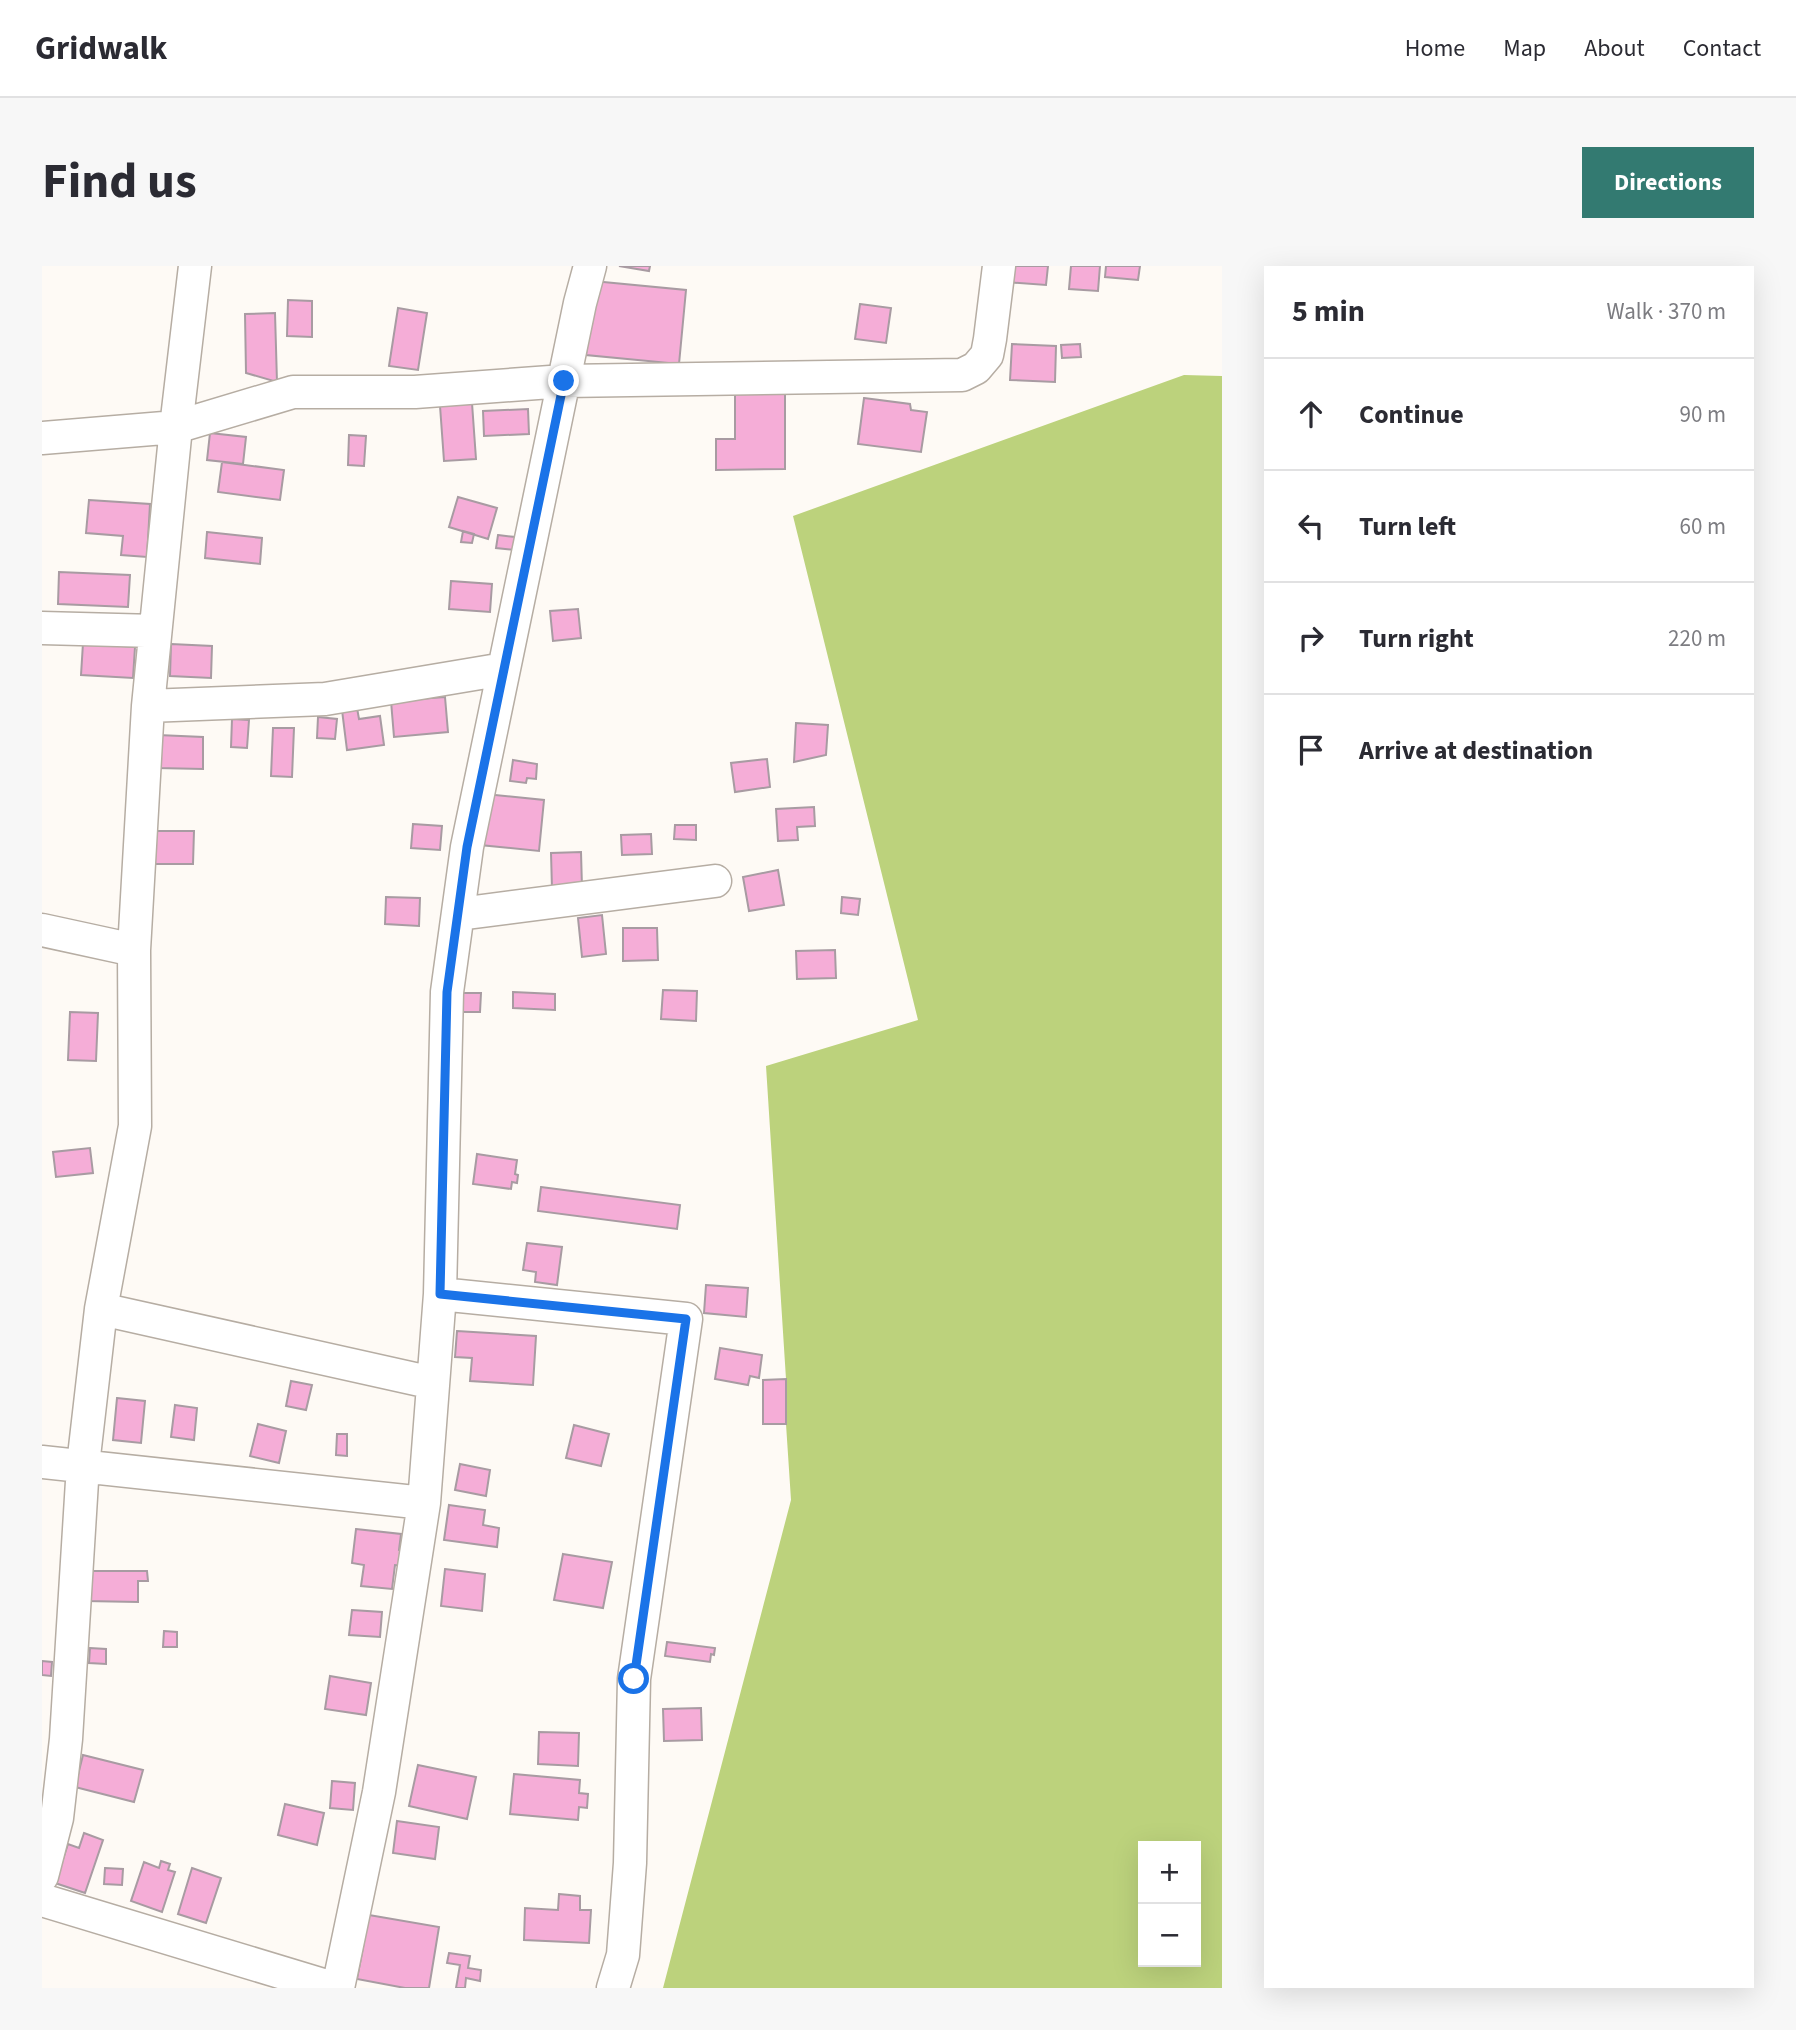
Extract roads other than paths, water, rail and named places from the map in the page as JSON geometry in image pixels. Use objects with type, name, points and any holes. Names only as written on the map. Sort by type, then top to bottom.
[{"type":"street","points":[[42,1877],[57,1818],[66,1738],[82,1465],[101,1309],[135,1126],[134,950],[148,706],[195,266]]},
{"type":"street","points":[[338,1988],[379,1792],[424,1503],[440,1294],[447,992],[467,847],[580,303],[590,266]]},
{"type":"street","points":[[42,438],[176,427],[293,392],[415,391],[564,381],[962,375],[976,368],[986,355],[999,266]]},
{"type":"street","points":[[42,628],[155,631]]},
{"type":"street","points":[[148,706],[325,699],[504,669]]},
{"type":"street","points":[[458,914],[715,881]]},
{"type":"street","points":[[42,930],[134,950]]},
{"type":"street","points":[[440,1294],[686,1319],[634,1679],[630,1863],[623,1955],[613,1988]]},
{"type":"street","points":[[101,1309],[433,1383]]},
{"type":"street","points":[[42,1462],[424,1503]]},
{"type":"street","points":[[42,1900],[332,1988]]}]
